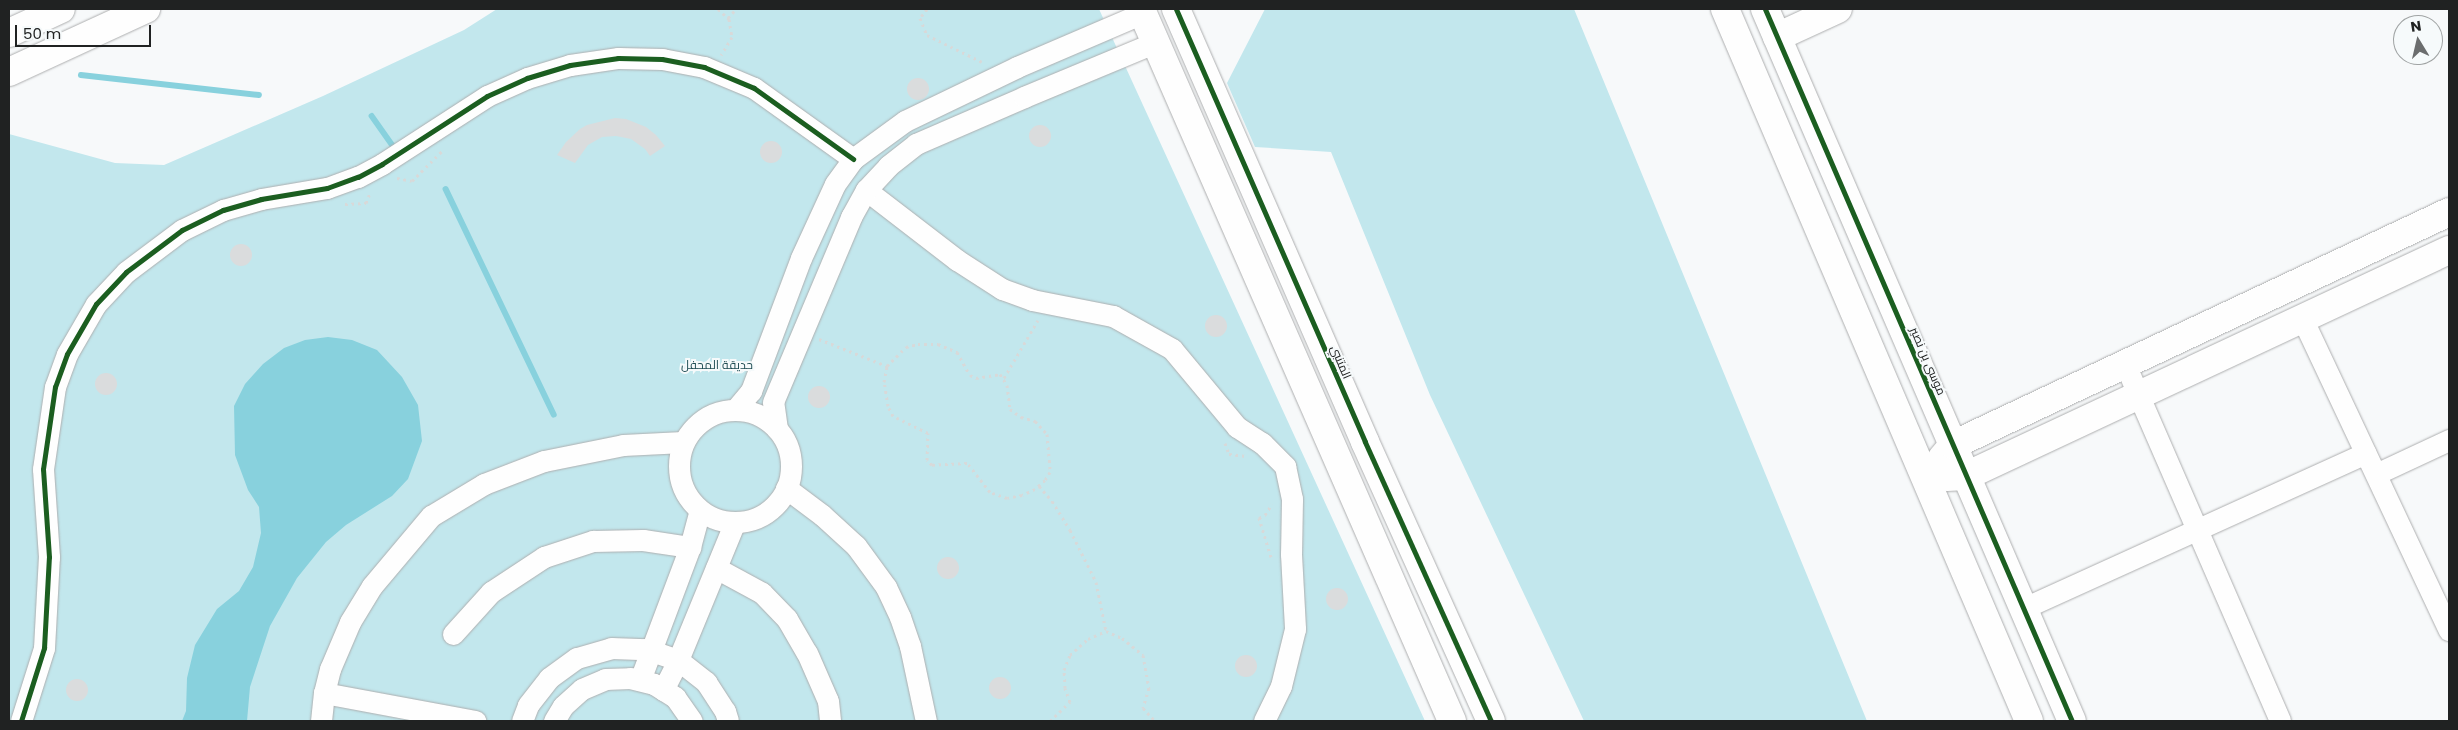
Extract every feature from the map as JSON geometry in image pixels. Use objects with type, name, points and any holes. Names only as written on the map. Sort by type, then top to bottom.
[{"type":"street","points":[[9,33],[61,9]]},
{"type":"street","points":[[9,72],[146,9]]},
{"type":"street","name":"المتنبي","points":[[1176,9],[1365,442],[1490,721]]},
{"type":"street","points":[[1725,9],[2029,721]]},
{"type":"street","name":"موسى بن نصير","points":[[1765,9],[2072,721]]},
{"type":"street","points":[[1776,36],[1838,9]]},
{"type":"street","points":[[735,410],[751,391],[805,250],[835,184],[853,159],[905,121],[1142,11],[1452,721]]},
{"type":"street","points":[[778,429],[774,402],[851,217],[866,190],[888,166],[916,144],[1024,96],[1156,42]]},
{"type":"street","points":[[21,721],[44,648],[50,557],[42,470],[55,387],[67,354],[96,304],[126,272],[182,230],[223,210],[261,200],[327,188],[358,177],[382,164],[487,96],[527,78],[570,65],[618,58],[662,59],[704,67],[754,88],[853,159]]},
{"type":"street","points":[[866,190],[956,260],[1002,289],[1032,300],[1113,316],[1172,349],[1237,427],[1262,444],[1285,466],[1292,499],[1291,554],[1296,629],[1281,686],[1264,721]]},
{"type":"street","points":[[1926,479],[1953,444],[2449,212]]},
{"type":"street","points":[[1926,479],[1966,476],[2449,250]]},
{"type":"street","points":[[2302,318],[2449,630]]},
{"type":"street","points":[[2125,364],[2280,721]]},
{"type":"street","points":[[728,410],[735,410],[746,411],[763,417],[778,429],[787,444],[791,462],[790,480],[782,497],[769,510],[753,519],[735,522],[716,519],[700,510],[687,496],[680,479],[678,460],[684,442],[694,427],[710,416],[728,410]]},
{"type":"street","points":[[2376,474],[2449,440]]},
{"type":"street","points":[[321,721],[324,693],[330,669],[350,622],[372,586],[431,516],[484,484],[544,460],[623,445],[684,442]]},
{"type":"street","points":[[2024,608],[2366,453]]},
{"type":"street","points":[[786,488],[822,515],[856,546],[886,587],[900,617],[910,646],[926,721]]},
{"type":"street","points":[[640,680],[690,547],[700,510]]},
{"type":"street","points":[[663,690],[678,660],[735,522]]},
{"type":"street","points":[[453,634],[491,592],[544,557],[593,541],[643,540],[690,547]]},
{"type":"street","points":[[716,568],[762,593],[787,619],[807,653],[828,700],[830,721]]},
{"type":"street","points":[[522,721],[532,700],[549,678],[577,658],[611,648],[651,651],[678,660],[706,682],[725,711],[728,721]]},
{"type":"street","points":[[532,700],[557,717],[563,706],[582,689],[605,679],[630,678],[654,684],[674,697],[692,721]]},
{"type":"street","points":[[324,693],[474,721]]},
{"type":"path","points":[[704,67],[720,57],[732,38],[728,18],[718,9]]},
{"type":"path","points":[[728,18],[736,9]]},
{"type":"path","points":[[926,9],[920,18],[927,35],[1004,74]]},
{"type":"path","points":[[392,181],[398,178],[412,181],[448,145]]},
{"type":"path","points":[[339,204],[366,203],[369,194],[374,190]]},
{"type":"path","points":[[1034,316],[1038,319],[1046,319]]},
{"type":"path","points":[[1004,378],[1038,319]]},
{"type":"path","points":[[803,332],[887,366]]},
{"type":"path","points":[[928,343],[949,347],[957,352],[970,375],[976,378],[1000,374],[1004,378],[1010,409],[1022,417],[1034,421],[1047,434],[1050,472],[1038,486],[1022,495],[1007,498],[990,492],[967,463],[932,465],[927,460],[928,433],[893,416],[888,406],[884,382],[887,366],[906,347],[928,343]]},
{"type":"path","points":[[1224,439],[1229,454],[1254,458]]},
{"type":"path","points":[[1038,486],[1052,501],[1070,530],[1096,582],[1106,631]]},
{"type":"path","points":[[1272,498],[1265,515],[1259,518],[1273,565]]},
{"type":"path","points":[[1050,721],[1070,702],[1065,688],[1064,670],[1070,655],[1088,639],[1106,631],[1122,638],[1143,656],[1149,688],[1143,708],[1155,721]]},
{"type":"green space","name":"حديقة المحفل","points":[[497,9],[1099,9],[1425,721],[9,721],[9,134],[115,163],[164,165],[323,96],[464,30]]},
{"type":"green space","points":[[1265,9],[1574,9],[1867,721],[1584,721],[1430,395],[1331,152],[1255,147],[1227,83]]},
{"type":"water","points":[[328,337],[352,340],[377,350],[402,377],[418,405],[422,441],[408,479],[392,496],[346,525],[326,542],[297,578],[270,626],[250,687],[247,721],[182,721],[186,711],[187,678],[195,645],[217,609],[239,591],[253,567],[261,533],[259,507],[248,490],[235,455],[234,406],[245,384],[263,364],[284,348],[305,340]]},
{"type":"building","points":[[918,78],[928,85],[929,89],[922,99],[918,100],[908,93],[907,89],[914,79]]},
{"type":"building","points":[[615,118],[626,119],[646,127],[665,146],[650,156],[645,149],[631,139],[616,136],[602,137],[588,145],[575,163],[557,155],[566,142],[580,129],[587,125]]},
{"type":"building","points":[[1040,125],[1050,132],[1051,136],[1044,146],[1040,147],[1030,140],[1029,136],[1036,126]]},
{"type":"building","points":[[771,141],[781,148],[782,152],[775,162],[771,163],[761,156],[760,152],[767,142]]},
{"type":"building","points":[[241,244],[251,251],[252,255],[245,265],[241,266],[231,259],[230,255],[237,245]]},
{"type":"building","points":[[1216,315],[1226,322],[1227,326],[1220,336],[1216,337],[1206,330],[1205,326],[1212,316]]},
{"type":"building","points":[[106,373],[116,380],[117,384],[110,394],[106,395],[96,388],[95,384],[102,374]]},
{"type":"building","points":[[819,386],[829,393],[830,397],[823,407],[819,408],[809,401],[808,397],[815,387]]},
{"type":"building","points":[[948,557],[958,564],[959,568],[952,578],[948,579],[938,572],[937,568],[944,558]]},
{"type":"building","points":[[1337,588],[1347,595],[1348,599],[1341,609],[1337,610],[1327,603],[1326,599],[1333,589]]},
{"type":"building","points":[[1246,655],[1256,662],[1257,666],[1250,676],[1246,677],[1236,670],[1235,666],[1242,656]]},
{"type":"building","points":[[1000,677],[1010,684],[1011,688],[1004,698],[1000,699],[990,692],[989,688],[996,678]]},
{"type":"building","points":[[77,679],[87,686],[88,690],[81,700],[77,701],[67,694],[66,690],[73,680]]},
{"type":"waterway","points":[[81,75],[259,95]]},
{"type":"waterway","points":[[372,116],[396,150]]},
{"type":"waterway","points":[[446,189],[554,414]]},
{"type":"cycle path","points":[[1176,9],[1365,442],[1491,721]]},
{"type":"cycle path","points":[[1765,9],[2072,721]]},
{"type":"cycle path","points":[[21,721],[44,648],[49,557],[43,469],[55,387],[67,354],[96,304],[126,272],[182,230],[223,210],[261,199],[327,188],[358,177],[382,164],[487,96],[527,78],[570,65],[618,58],[662,59],[704,67],[754,88],[853,159]]}]
